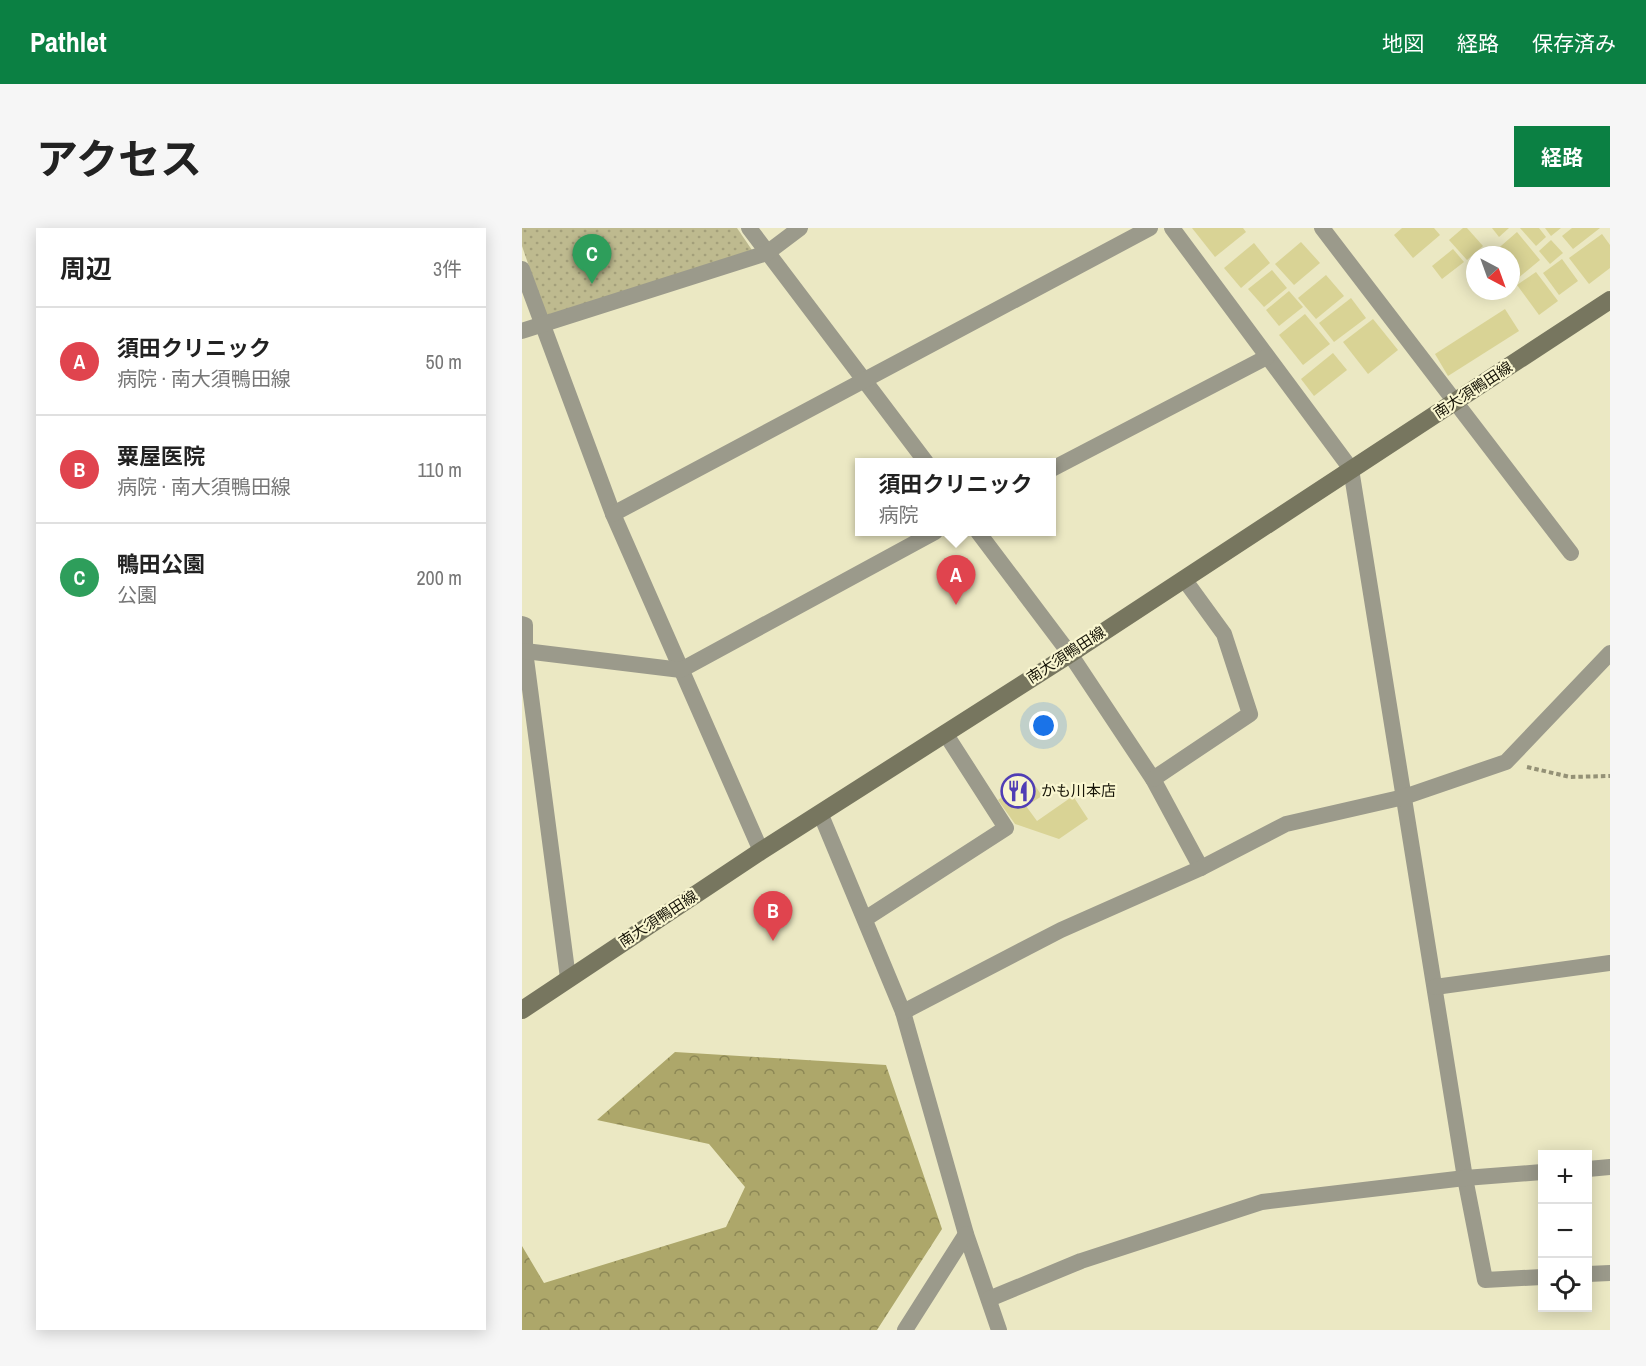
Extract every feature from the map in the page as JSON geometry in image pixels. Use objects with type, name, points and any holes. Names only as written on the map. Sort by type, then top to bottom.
[{"type":"main road","name":"南大須鴨田線","points":[[522,1010],[761,851],[821,815],[1070,654],[1610,300]]},
{"type":"street","points":[[749,228],[923,458]]},
{"type":"street","points":[[522,331],[767,253],[800,228]]},
{"type":"street","points":[[613,514],[865,382],[1150,228]]},
{"type":"street","points":[[1172,228],[1351,469],[1465,1178],[1485,1280],[1538,1277]]},
{"type":"street","points":[[1322,228],[1571,553]]},
{"type":"street","points":[[522,269],[613,514],[761,851]]},
{"type":"street","points":[[1056,467],[1267,357]]},
{"type":"street","points":[[525,651],[681,670],[926,536]]},
{"type":"street","points":[[982,536],[1070,654],[1153,779],[1202,867]]},
{"type":"street","points":[[1153,779],[1250,714],[1224,634],[1184,579]]},
{"type":"street","points":[[522,624],[525,625],[525,651],[568,978]]},
{"type":"street","points":[[903,1012],[1061,930],[1202,867],[1286,824],[1404,797],[1506,762],[1610,653]]},
{"type":"street","points":[[865,919],[1006,828],[945,733]]},
{"type":"street","points":[[821,815],[903,1012],[966,1234],[999,1330]]},
{"type":"street","points":[[1435,987],[1610,963]]},
{"type":"street","points":[[1592,1169],[1610,1167]]},
{"type":"street","points":[[989,1299],[1081,1262],[1262,1202],[1465,1178],[1538,1172]]},
{"type":"street","points":[[905,1330],[966,1234]]},
{"type":"street","points":[[1592,1274],[1610,1273]]},
{"type":"path","points":[[1506,762],[1570,777],[1610,776]]},
{"type":"green space","points":[[675,1052],[886,1065],[942,1229],[877,1330],[522,1330],[522,1246],[544,1283],[726,1227],[745,1187],[709,1144],[597,1120]]},
{"type":"shaded area","points":[[522,228],[737,228],[752,250],[547,319],[522,246]]},
{"type":"building","points":[[1192,228],[1243,228],[1246,232],[1215,257]]},
{"type":"building","points":[[1402,228],[1434,228],[1440,235],[1413,258],[1394,235]]},
{"type":"building","points":[[1463,228],[1467,228],[1483,246],[1466,246],[1466,259],[1449,240]]},
{"type":"building","points":[[1492,228],[1509,228],[1499,237]]},
{"type":"building","points":[[1520,228],[1539,228],[1546,237],[1536,246]]},
{"type":"building","points":[[1545,228],[1561,228],[1551,236]]},
{"type":"building","points":[[1572,228],[1600,228],[1573,249],[1562,236]]},
{"type":"building","points":[[1517,232],[1540,260],[1520,277],[1520,246],[1501,246]]},
{"type":"building","points":[[1602,234],[1610,245],[1610,268],[1589,284],[1569,258]]},
{"type":"building","points":[[1551,240],[1563,253],[1550,264],[1539,251]]},
{"type":"building","points":[[1301,242],[1320,263],[1294,285],[1275,264]]},
{"type":"building","points":[[1254,243],[1270,263],[1241,288],[1224,268]]},
{"type":"building","points":[[1453,249],[1464,262],[1442,279],[1432,266]]},
{"type":"building","points":[[1562,259],[1578,281],[1559,295],[1543,273]]},
{"type":"building","points":[[1272,270],[1287,288],[1264,307],[1248,289]]},
{"type":"building","points":[[1536,272],[1558,301],[1539,315],[1520,289],[1520,283]]},
{"type":"building","points":[[1326,275],[1344,296],[1316,319],[1298,298]]},
{"type":"building","points":[[1289,291],[1303,307],[1279,326],[1266,310]]},
{"type":"building","points":[[1351,298],[1366,318],[1334,342],[1319,323]]},
{"type":"building","points":[[1505,309],[1519,331],[1448,376],[1435,354]]},
{"type":"building","points":[[1305,314],[1330,344],[1303,365],[1279,335]]},
{"type":"building","points":[[1373,319],[1398,350],[1368,374],[1343,342]]},
{"type":"building","points":[[1333,353],[1347,370],[1314,396],[1301,379]]},
{"type":"building","points":[[1030,778],[1042,796],[1026,806],[1037,821],[1073,796],[1088,819],[1059,839],[1015,824],[998,800]]},
{"type":"place","name":"鴨田公園","points":[[592,284]]},
{"type":"place","name":"須田クリニック","points":[[956,605]]},
{"type":"place","name":"かも川本店","points":[[1018,791]]},
{"type":"place","name":"粟屋医院","points":[[773,941]]}]
